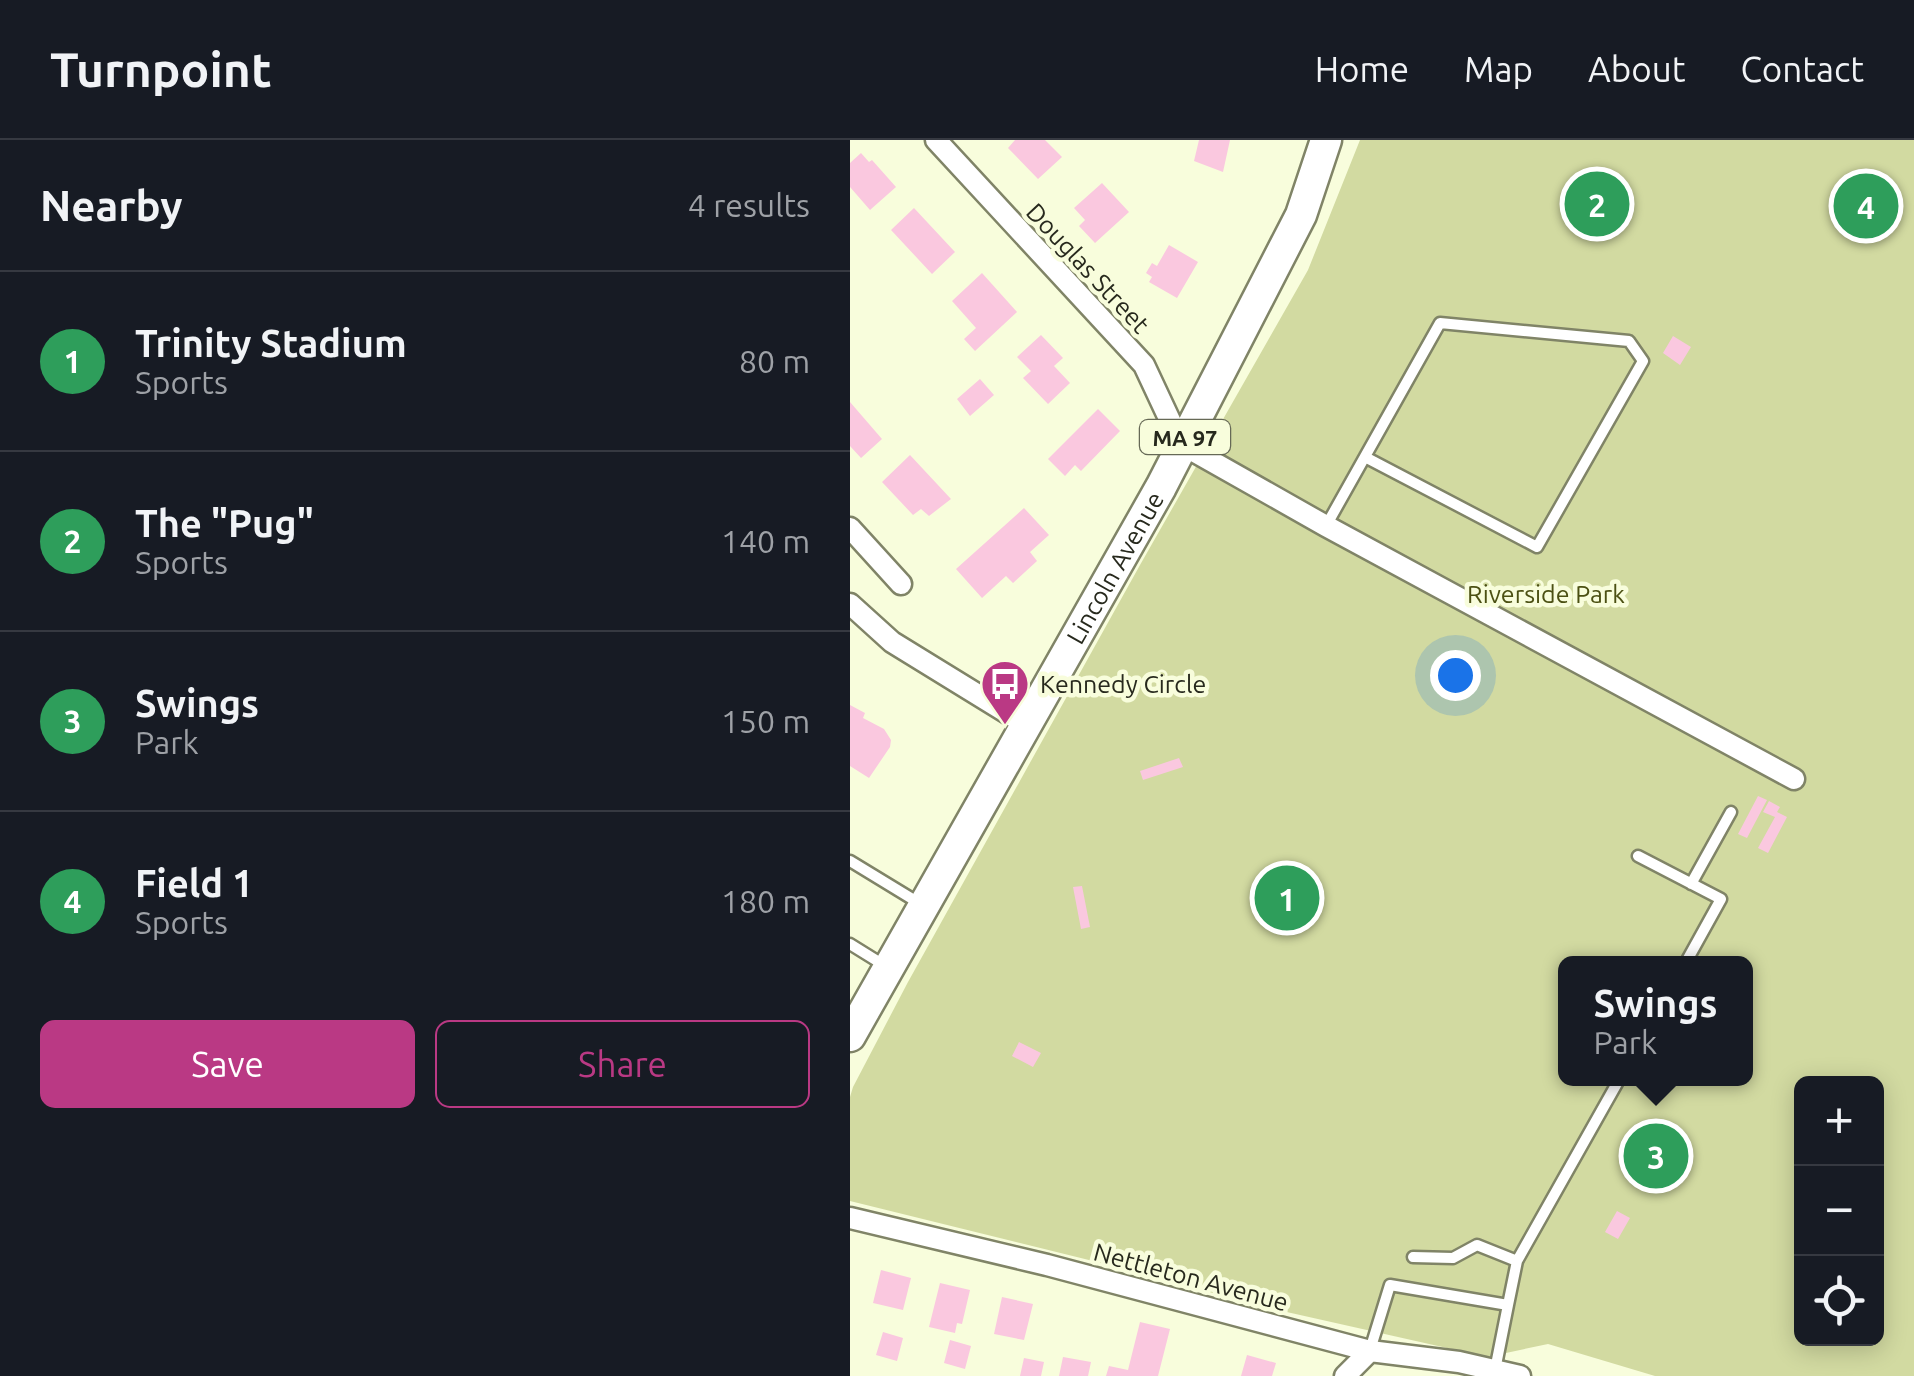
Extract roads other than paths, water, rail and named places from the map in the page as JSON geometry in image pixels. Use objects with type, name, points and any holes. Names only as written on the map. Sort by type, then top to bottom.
[{"type":"main road","name":"Lincoln Avenue","points":[[850,1036],[1160,487],[1301,215],[1326,140]]},
{"type":"street","name":"Douglas Street","points":[[936,140],[1144,365],[1182,444]]},
{"type":"street","points":[[1182,444],[1794,779]]},
{"type":"street","points":[[850,528],[900,584]]},
{"type":"street","points":[[850,604],[892,642],[1027,726]]},
{"type":"street","name":"Nettleton Avenue","points":[[850,1218],[1066,1270],[1370,1351],[1520,1376]]},
{"type":"street","points":[[1345,1376],[1370,1351]]},
{"type":"lane","points":[[1326,526],[1364,458],[1440,323],[1630,342],[1644,361],[1537,547],[1364,458]]},
{"type":"lane","points":[[1691,884],[1731,812]]},
{"type":"lane","points":[[1638,856],[1721,899],[1689,956]]},
{"type":"lane","points":[[850,861],[924,906]]},
{"type":"lane","points":[[850,944],[888,968]]},
{"type":"lane","points":[[1495,1370],[1517,1260],[1615,1086]]},
{"type":"lane","points":[[1413,1256],[1453,1258],[1477,1245],[1517,1260]]},
{"type":"lane","points":[[1370,1351],[1390,1286],[1508,1305]]},
{"type":"place","name":"The \"Pug\"","points":[[1597,204]]},
{"type":"place","name":"Field 1","points":[[1866,206]]},
{"type":"place","name":"Kennedy Circle","points":[[1005,726]]},
{"type":"place","name":"Trinity Stadium","points":[[1287,898]]},
{"type":"place","name":"Swings","points":[[1656,1156]]},
{"type":"park label","name":"Riverside Park","points":[[1546,594]]}]
